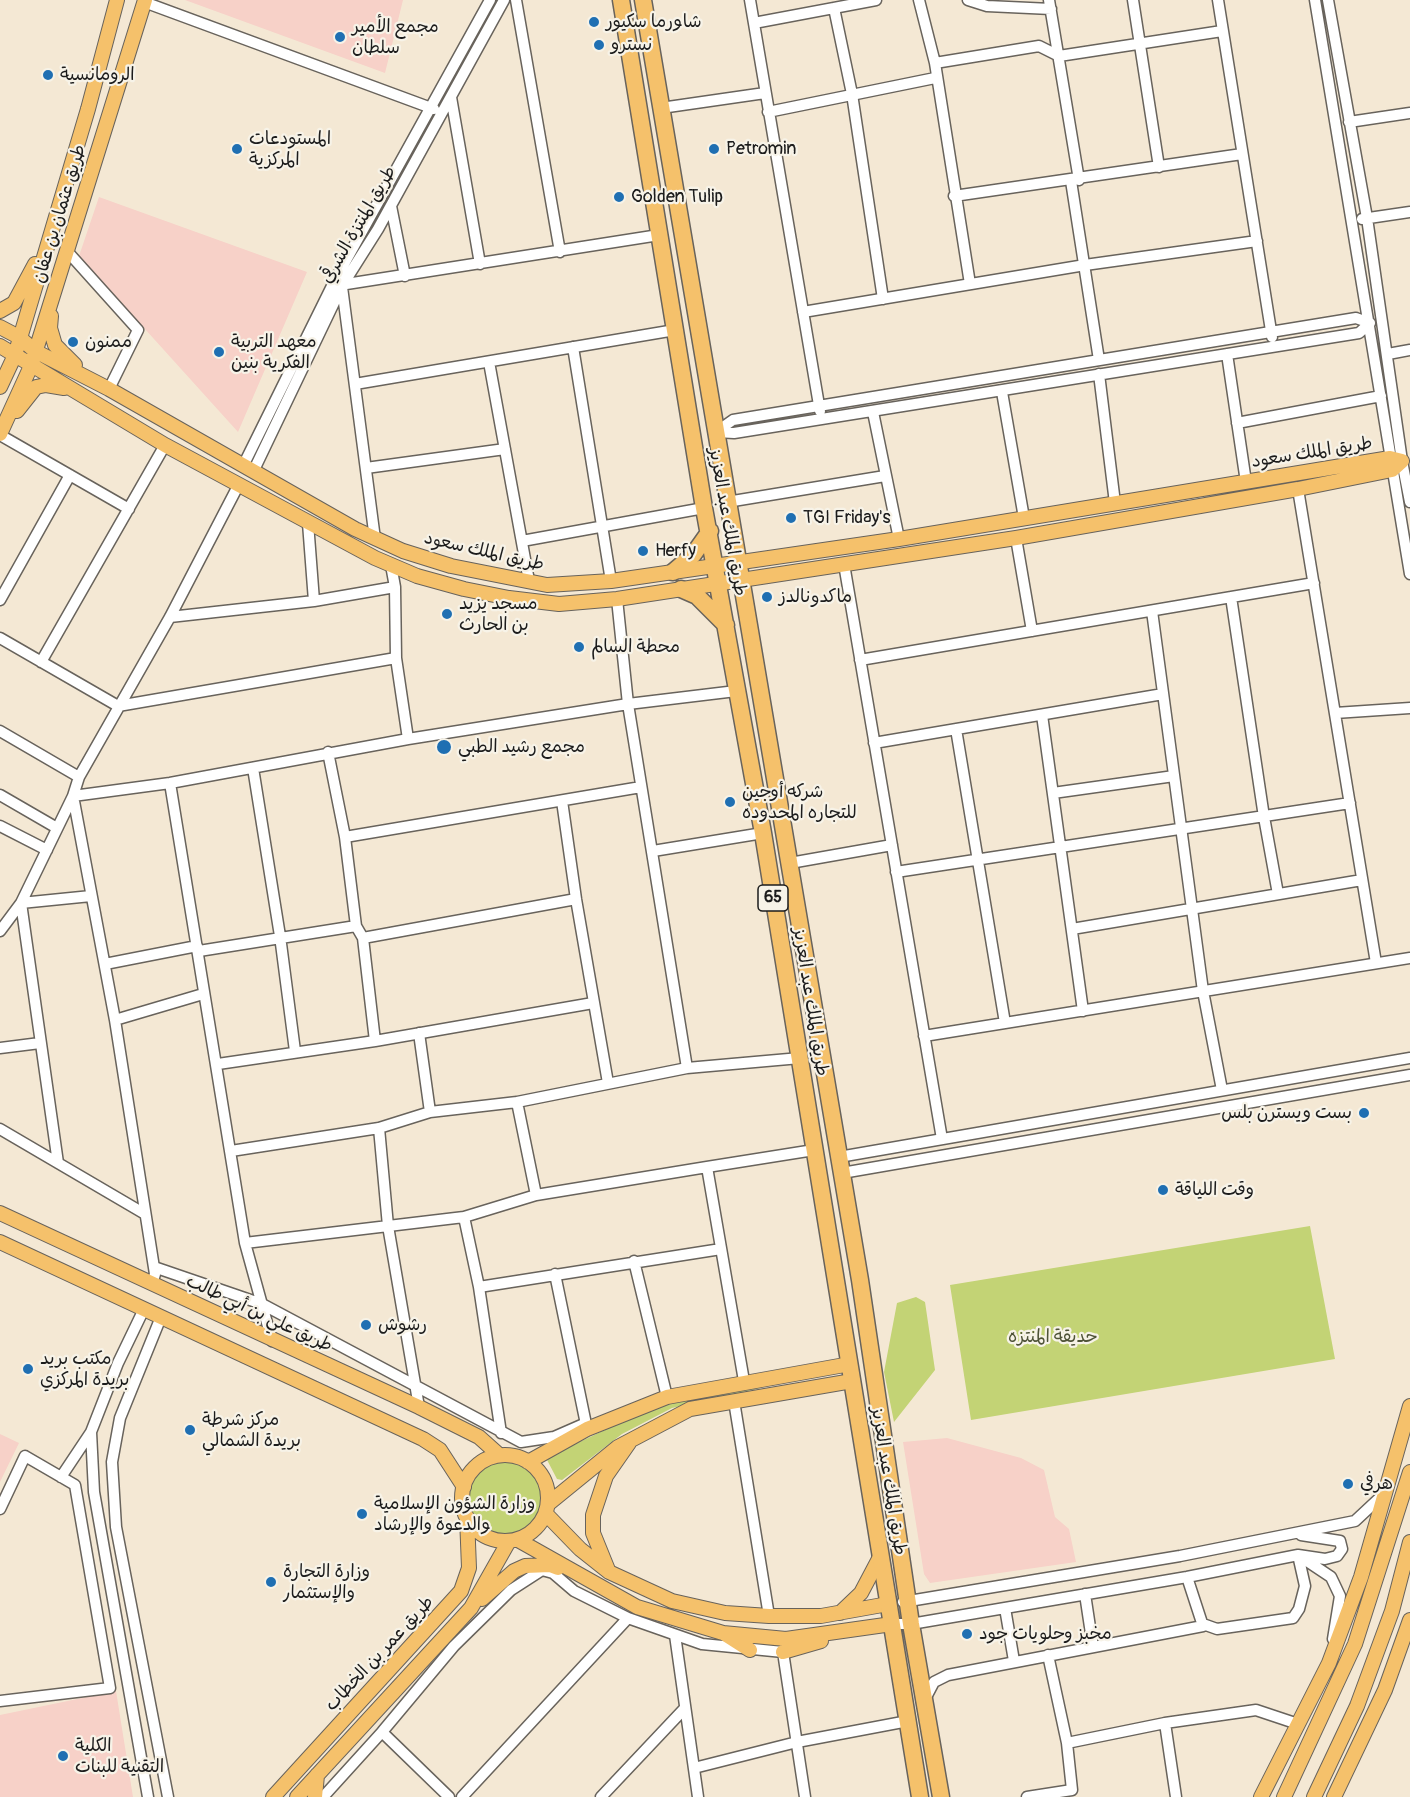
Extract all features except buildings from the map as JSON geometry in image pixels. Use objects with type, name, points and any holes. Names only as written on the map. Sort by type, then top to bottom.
[{"type":"highway","name":"طريق الملك عبد العزيز","points":[[621,0],[704,508],[716,564],[736,691],[763,833],[920,1797]]},
{"type":"highway","name":"طريق الملك عبد العزيز","points":[[643,0],[840,1165],[911,1623],[941,1797]]},
{"type":"highway","points":[[673,572],[693,555],[710,531]]},
{"type":"highway","points":[[681,589],[697,596],[726,625]]},
{"type":"main road","name":"طريق عثمان بن عفان","points":[[0,387],[15,355],[117,0]]},
{"type":"main road","name":"طريق عثمان بن عفان","points":[[0,434],[31,366],[145,1]]},
{"type":"main road","points":[[0,311],[14,303],[55,221]]},
{"type":"main road","points":[[55,293],[50,328],[55,345],[61,354],[104,387]]},
{"type":"main road","name":"طريق الملك سعود","points":[[0,327],[19,337],[35,351],[104,387],[375,539],[403,551],[451,566],[547,585],[611,581],[898,539],[1246,482],[1395,463]]},
{"type":"main road","name":"طريق الملك سعود","points":[[0,346],[165,446],[391,565],[436,581],[509,598],[559,604],[617,599],[1016,538],[1298,489],[1395,463]]},
{"type":"main road","points":[[0,434],[36,387],[46,385],[74,390]]},
{"type":"main road","name":"طريق علي بن أبي طالب","points":[[0,1213],[272,1341],[419,1407],[479,1437],[498,1455]]},
{"type":"main road","points":[[0,1242],[423,1439],[440,1450],[464,1487]]},
{"type":"main road","points":[[528,1462],[587,1426],[668,1397],[744,1381],[851,1372]]},
{"type":"main road","points":[[514,1541],[535,1530],[547,1509],[598,1462],[633,1439],[690,1409],[734,1401],[851,1372]]},
{"type":"main road","points":[[1262,1797],[1329,1663],[1361,1577],[1410,1406]]},
{"type":"main road","points":[[609,1572],[593,1533],[593,1515],[606,1476],[633,1439]]},
{"type":"main road","points":[[637,1606],[514,1541],[484,1536],[467,1517],[462,1497],[464,1487],[478,1466],[498,1455],[512,1455],[528,1462],[544,1480],[547,1509],[580,1549],[609,1572],[672,1601],[725,1613],[769,1616],[821,1616],[888,1604]]},
{"type":"main road","points":[[1284,1797],[1355,1644],[1410,1472]]},
{"type":"main road","name":"طريق عمر بن الخطاب","points":[[273,1797],[462,1590],[469,1568],[467,1517]]},
{"type":"main road","name":"طريق عمر بن الخطاب","points":[[297,1797],[471,1608],[514,1541]]},
{"type":"main road","points":[[1314,1797],[1357,1706],[1392,1611],[1410,1542]]},
{"type":"main road","points":[[840,1613],[861,1593],[880,1557]]},
{"type":"main road","points":[[471,1608],[514,1571],[525,1566],[550,1565],[576,1575]]},
{"type":"main road","points":[[553,1573],[597,1595],[723,1633],[786,1639],[892,1623]]},
{"type":"main road","points":[[1334,1797],[1385,1690],[1410,1620]]},
{"type":"main road","points":[[783,1652],[848,1631]]},
{"type":"main road","points":[[723,1633],[750,1650]]},
{"type":"main road","points":[[315,1797],[317,1775]]},
{"type":"street","points":[[375,539],[355,384],[338,284],[429,107],[490,0]]},
{"type":"street","name":"طريق المنتزة الشرقي","points":[[248,469],[338,284],[391,206],[504,0]]},
{"type":"street","points":[[516,0],[560,252]]},
{"type":"street","points":[[750,0],[822,420]]},
{"type":"street","points":[[754,23],[876,0]]},
{"type":"street","points":[[919,0],[935,63],[954,196],[970,284]]},
{"type":"street","points":[[968,0],[987,6],[1050,5],[1059,56],[1084,265],[1099,360]]},
{"type":"street","points":[[1133,0],[1159,167]]},
{"type":"street","points":[[1218,0],[1273,347]]},
{"type":"street","points":[[1315,0],[1381,396],[1395,463],[1410,502]]},
{"type":"street","points":[[1328,0],[1367,218],[1388,354],[1395,463],[1410,574]]},
{"type":"street","points":[[145,1],[442,112]]},
{"type":"street","points":[[834,8],[852,94],[883,299]]},
{"type":"street","points":[[935,63],[1039,46],[1059,56],[1222,31]]},
{"type":"street","points":[[768,112],[936,78]]},
{"type":"street","points":[[661,108],[765,93]]},
{"type":"street","points":[[451,97],[480,264]]},
{"type":"street","points":[[1349,122],[1410,113]]},
{"type":"street","points":[[954,196],[1242,154]]},
{"type":"street","points":[[391,206],[405,276]]},
{"type":"street","points":[[1352,221],[1410,212]]},
{"type":"street","points":[[338,284],[405,276],[659,235]]},
{"type":"street","points":[[803,312],[1084,265],[1257,241]]},
{"type":"street","points":[[67,251],[138,330],[104,387]]},
{"type":"street","points":[[716,432],[733,420],[1356,318],[1370,323]]},
{"type":"street","points":[[716,432],[734,433],[822,420],[1359,333],[1370,323]]},
{"type":"street","points":[[355,384],[675,330]]},
{"type":"street","points":[[573,347],[611,581]]},
{"type":"street","points":[[1388,354],[1410,350]]},
{"type":"street","points":[[1227,354],[1246,482]]},
{"type":"street","points":[[489,362],[529,581]]},
{"type":"street","points":[[1099,374],[1115,503]]},
{"type":"street","points":[[1002,392],[1024,518]]},
{"type":"street","points":[[1237,423],[1381,396]]},
{"type":"street","points":[[873,412],[898,539]]},
{"type":"street","points":[[0,434],[129,509]]},
{"type":"street","points":[[41,662],[165,446]]},
{"type":"street","points":[[366,468],[505,449]]},
{"type":"street","points":[[0,600],[70,475]]},
{"type":"street","points":[[727,502],[885,476]]},
{"type":"street","points":[[1,930],[21,903],[73,796],[79,777],[170,617],[238,486]]},
{"type":"street","points":[[1298,489],[1376,963]]},
{"type":"street","points":[[522,542],[704,508]]},
{"type":"street","points":[[308,523],[314,601]]},
{"type":"street","points":[[1016,538],[1032,631]]},
{"type":"street","points":[[844,564],[942,1139]]},
{"type":"street","points":[[391,565],[394,587],[396,658],[408,739]]},
{"type":"street","points":[[860,660],[1314,583]]},
{"type":"street","points":[[170,617],[314,601],[394,587]]},
{"type":"street","points":[[1231,597],[1278,894]]},
{"type":"street","points":[[617,599],[628,704],[687,1068]]},
{"type":"street","points":[[1152,611],[1203,991],[1222,1090]]},
{"type":"street","points":[[0,639],[118,706],[396,658]]},
{"type":"street","points":[[73,796],[170,783],[328,752],[628,704],[736,691]]},
{"type":"street","points":[[874,744],[1163,694]]},
{"type":"street","points":[[1335,713],[1410,708]]},
{"type":"street","points":[[1042,715],[1083,1011]]},
{"type":"street","points":[[956,729],[1005,1023]]},
{"type":"street","points":[[0,731],[79,777]]},
{"type":"street","points":[[328,752],[345,837],[356,926],[363,938],[375,1041]]},
{"type":"street","points":[[253,768],[280,936],[295,1051]]},
{"type":"street","points":[[1053,793],[1174,776]]},
{"type":"street","points":[[170,783],[198,949],[203,994],[218,1065],[245,1243],[272,1341]]},
{"type":"street","points":[[345,837],[641,787]]},
{"type":"street","points":[[0,795],[57,828]]},
{"type":"street","points":[[73,796],[115,1020],[154,1267],[152,1284]]},
{"type":"street","points":[[562,801],[576,899],[608,1083]]},
{"type":"street","points":[[896,872],[1350,803]]},
{"type":"street","points":[[0,826],[46,850]]},
{"type":"street","points":[[653,850],[763,833]]},
{"type":"street","points":[[789,863],[892,845]]},
{"type":"street","points":[[1072,929],[1362,880]]},
{"type":"street","points":[[21,903],[91,896]]},
{"type":"street","points":[[363,938],[576,899]]},
{"type":"street","points":[[21,903],[58,1163]]},
{"type":"street","points":[[105,964],[356,926]]},
{"type":"street","points":[[924,1036],[1410,958]]},
{"type":"street","points":[[115,1020],[203,994]]},
{"type":"street","points":[[218,1065],[295,1051],[375,1041],[593,1003]]},
{"type":"street","points":[[419,1033],[430,1112]]},
{"type":"street","points":[[0,1048],[40,1043]]},
{"type":"street","points":[[231,1151],[380,1128],[430,1112],[517,1102],[687,1068],[800,1058]]},
{"type":"street","points":[[840,1165],[942,1139],[1410,1058]]},
{"type":"street","points":[[840,1165],[1410,1076]]},
{"type":"street","points":[[517,1102],[536,1195]]},
{"type":"street","points":[[380,1128],[388,1226],[413,1383],[419,1407]]},
{"type":"street","points":[[0,1129],[145,1214]]},
{"type":"street","points":[[245,1243],[464,1217],[536,1195],[814,1150]]},
{"type":"street","points":[[707,1167],[744,1381]]},
{"type":"street","points":[[464,1217],[479,1287],[501,1433]]},
{"type":"street","points":[[479,1287],[720,1249]]},
{"type":"street","points":[[634,1261],[668,1397]]},
{"type":"street","points":[[154,1267],[262,1304],[521,1442],[554,1437],[587,1426],[555,1274]]},
{"type":"street","points":[[61,1477],[91,1432],[118,1363],[144,1309]]},
{"type":"street","points":[[161,1317],[120,1418],[112,1462],[116,1527],[168,1797]]},
{"type":"street","points":[[734,1401],[769,1616]]},
{"type":"street","points":[[91,1432],[96,1505],[148,1797]]},
{"type":"street","points":[[0,1509],[25,1456],[75,1485],[110,1688]]},
{"type":"street","points":[[888,1604],[1180,1556],[1355,1521],[1385,1493]]},
{"type":"street","points":[[79,1508],[96,1505]]},
{"type":"street","points":[[83,1533],[116,1527]]},
{"type":"street","points":[[892,1623],[911,1623],[1005,1608],[1187,1577],[1298,1555],[1325,1559],[1337,1556],[1342,1549],[1340,1541],[1290,1534]]},
{"type":"street","points":[[924,1701],[934,1682],[948,1675],[1203,1624],[1216,1629],[1293,1618],[1299,1609],[1305,1586],[1298,1555]]},
{"type":"street","points":[[1298,1555],[1331,1577],[1340,1596],[1329,1663]]},
{"type":"street","points":[[323,1797],[382,1732],[454,1646],[512,1590],[542,1570],[553,1573],[574,1591],[628,1618],[675,1635],[702,1644],[783,1652],[805,1797]]},
{"type":"street","points":[[1187,1577],[1203,1624]]},
{"type":"street","points":[[1085,1594],[1093,1647]]},
{"type":"street","points":[[1005,1608],[1014,1662]]},
{"type":"street","points":[[462,1797],[628,1618]]},
{"type":"street","points":[[675,1635],[698,1797]]},
{"type":"street","points":[[1027,1797],[1073,1794],[1067,1743],[1048,1655]]},
{"type":"street","points":[[0,1701],[110,1688],[146,1681]]},
{"type":"street","points":[[601,1797],[685,1708]]},
{"type":"street","points":[[1067,1743],[1165,1723],[1256,1710],[1298,1724]]},
{"type":"street","points":[[694,1768],[797,1742],[908,1721]]},
{"type":"street","points":[[1165,1723],[1176,1797]]},
{"type":"street","points":[[382,1732],[449,1797]]},
{"type":"shaded area","name":"مجمع الأمير سلطان","points":[[185,0],[403,0],[385,73]]},
{"type":"shaded area","name":"معهد التربية الفكرية بنين","points":[[99,197],[307,272],[238,432],[79,256]]},
{"type":"shaded area","points":[[0,1434],[19,1443],[0,1482]]},
{"type":"shaded area","points":[[947,1438],[1021,1458],[1044,1470],[1055,1517],[1069,1529],[1076,1562],[930,1583],[924,1574],[903,1442]]},
{"type":"shaded area","name":"الكلية التقنية للبنات","points":[[116,1691],[133,1797],[0,1797],[0,1715]]},
{"type":"green space","name":"حديقة المنتزه","points":[[1310,1226],[1335,1359],[971,1420],[950,1285]]},
{"type":"green space","points":[[916,1297],[925,1302],[935,1370],[894,1422],[884,1372],[897,1303]]},
{"type":"green space","points":[[761,1385],[761,1388],[672,1408],[622,1434],[562,1480],[557,1479],[546,1458],[653,1407],[719,1391]]},
{"type":"green space","points":[[505,1461],[526,1467],[536,1477],[542,1498],[536,1519],[526,1529],[505,1535],[484,1529],[474,1519],[468,1498],[474,1477],[484,1467]]},
{"type":"place","name":"شاورما سكيور","points":[[594,22]]},
{"type":"place","name":"مجمع الأمير سلطان","points":[[340,37]]},
{"type":"place","name":"نسترو","points":[[599,45]]},
{"type":"place","name":"الرومانسية","points":[[48,75]]},
{"type":"place","name":"المستودعات المركزية","points":[[237,149]]},
{"type":"place","name":"Petromin","points":[[714,149]]},
{"type":"place","name":"Golden Tulip","points":[[619,197]]},
{"type":"place","name":"ممنون","points":[[73,342]]},
{"type":"place","name":"معهد التربية الفكرية بنين","points":[[219,352]]},
{"type":"place","name":"TGI Friday's","points":[[791,518]]},
{"type":"place","name":"Herfy","points":[[643,551]]},
{"type":"place","name":"ماكدونالدز","points":[[767,597]]},
{"type":"place","name":"مسجد يزيد بن الحارث","points":[[447,614]]},
{"type":"place","name":"محطة السالم","points":[[579,647]]},
{"type":"place","name":"مجمع رشيد الطبي","points":[[444,747]]},
{"type":"place","name":"شركه أوجين للتجاره المحدوده","points":[[730,802]]},
{"type":"place","name":"بست ويسترن بلس","points":[[1364,1113]]},
{"type":"place","name":"وقت اللياقة","points":[[1163,1190]]},
{"type":"place","name":"رشوش","points":[[366,1325]]},
{"type":"place","name":"مكتب بريد بريدة المركزي","points":[[28,1369]]},
{"type":"place","name":"مركز شرطة بريدة الشمالي","points":[[190,1430]]},
{"type":"place","name":"هرفي","points":[[1348,1484]]},
{"type":"place","name":"وزارة الشؤون الإسلامية والدعوة والإرشاد","points":[[362,1514]]},
{"type":"place","name":"وزارة التجارة والإستثمار","points":[[271,1582]]},
{"type":"place","name":"مخبز وحلويات جود","points":[[967,1634]]},
{"type":"place","name":"الكلية التقنية للبنات","points":[[63,1756]]}]
